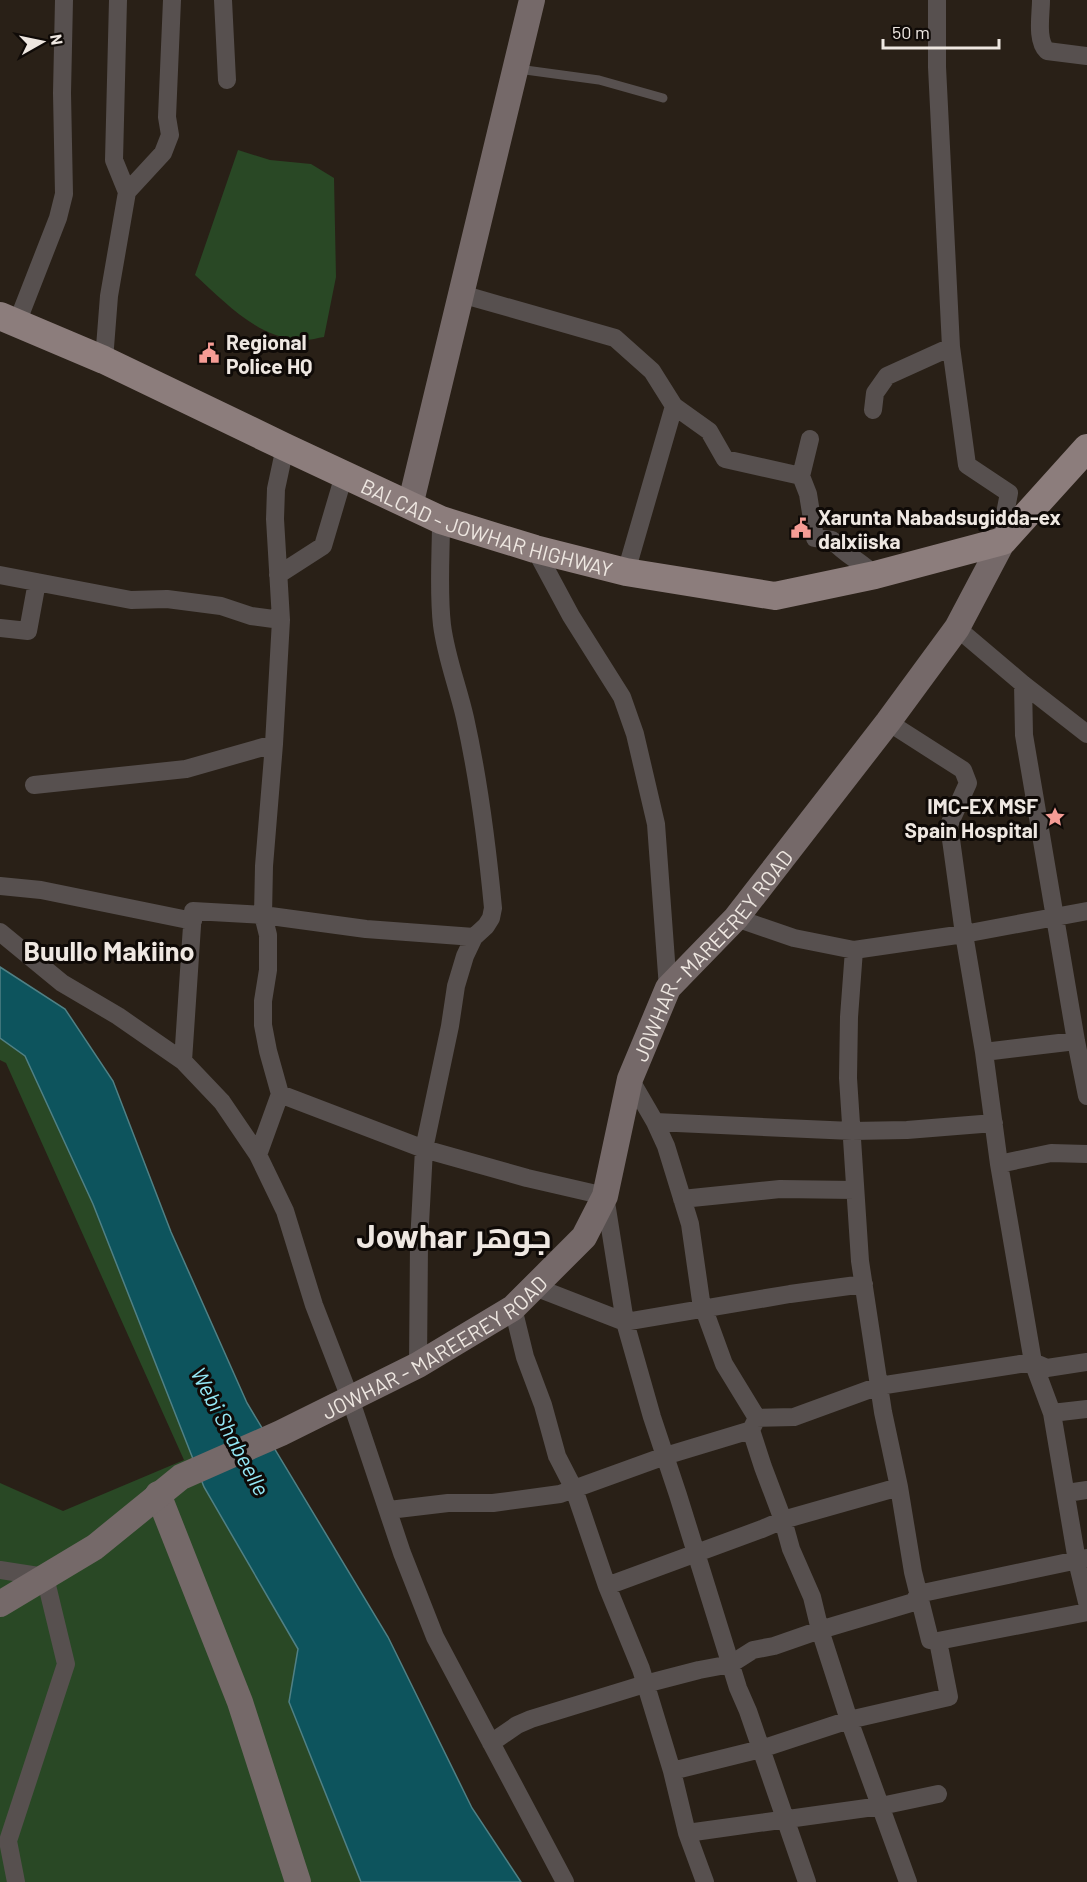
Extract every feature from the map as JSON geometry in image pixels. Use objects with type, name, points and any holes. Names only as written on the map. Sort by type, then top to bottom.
[{"type":"main road","name":"BALCAD - JOWHAR HIGHWAY","points":[[8,320],[104,360],[441,520],[535,549],[626,572],[775,596],[875,575],[1003,541]]},
{"type":"main road","points":[[1003,541],[1087,448]]},
{"type":"street","points":[[8,320],[58,218],[64,194],[62,93],[64,0]]},
{"type":"street","points":[[104,360],[110,296],[127,192],[114,160],[118,0]]},
{"type":"street","points":[[127,192],[163,153],[170,135],[167,117],[172,0]]},
{"type":"street","points":[[223,0],[227,80]]},
{"type":"street","points":[[410,506],[532,0]]},
{"type":"street","points":[[937,0],[937,67],[951,347],[967,465],[1009,493],[1003,541]]},
{"type":"street","points":[[1041,0],[1043,47],[1047,51],[1087,56]]},
{"type":"street","points":[[462,294],[615,338],[652,371],[674,406],[709,431],[725,459],[801,476]]},
{"type":"street","points":[[873,410],[875,393],[887,376],[951,347]]},
{"type":"street","points":[[626,572],[674,406]]},
{"type":"street","points":[[810,439],[801,476],[808,494],[816,538],[832,540],[843,552],[862,562],[875,575]]},
{"type":"street","points":[[258,1155],[280,1094],[263,1025],[263,1001],[268,970],[268,935],[263,915],[265,843],[274,744],[281,620],[275,519],[276,489],[285,447]]},
{"type":"street","points":[[278,575],[323,546],[344,475]]},
{"type":"street","points":[[418,1365],[419,1243],[424,1149],[450,1026],[456,986],[465,956],[474,937],[486,926],[493,908],[475,764],[442,626],[441,520]]},
{"type":"street","name":"JOWHAR - MAREEREY ROAD","points":[[0,1604],[95,1547],[158,1494],[181,1478],[281,1433],[418,1365],[513,1308],[584,1237],[605,1196],[630,1079],[668,988],[736,918],[888,722],[957,628],[1003,541]]},
{"type":"street","points":[[535,549],[571,616],[622,697],[635,734],[656,824],[668,988]]},
{"type":"street","points":[[0,575],[131,600],[167,599],[221,606],[261,618],[281,620]]},
{"type":"street","points":[[0,628],[28,631],[38,582]]},
{"type":"street","points":[[957,628],[1087,734]]},
{"type":"street","points":[[1023,684],[1024,735],[1087,1096]]},
{"type":"street","points":[[888,722],[963,770],[968,783],[949,825],[964,934],[984,1052],[999,1164],[1033,1362],[1052,1413],[1082,1559],[1087,1602]]},
{"type":"street","points":[[34,785],[186,769],[274,744]]},
{"type":"street","points":[[0,886],[41,890],[193,921]]},
{"type":"street","points":[[183,1061],[194,910],[263,915],[366,929],[474,937]]},
{"type":"street","points":[[736,918],[794,938],[854,950],[964,934],[1087,910]]},
{"type":"street","points":[[0,932],[62,982],[118,1016],[183,1061],[222,1102],[258,1155],[285,1211],[314,1305],[350,1398],[402,1553],[435,1637],[565,1882]]},
{"type":"street","points":[[854,950],[848,1057],[849,1105],[860,1261],[879,1386],[918,1594],[930,1640],[938,1641],[1087,1612]]},
{"type":"street","points":[[984,1052],[1076,1041]]},
{"type":"street","points":[[630,1079],[666,1146],[690,1224],[699,1290],[704,1308],[724,1364],[754,1424],[763,1467],[783,1520],[791,1549],[812,1597],[849,1720],[908,1882]]},
{"type":"street","points":[[280,1094],[424,1149],[527,1178],[605,1196],[625,1322],[652,1417],[738,1688],[807,1882]]},
{"type":"street","points":[[655,1122],[852,1131],[907,1130],[994,1123]]},
{"type":"street","points":[[999,1164],[1051,1153],[1087,1154]]},
{"type":"street","points":[[682,1199],[780,1189],[855,1190]]},
{"type":"street","points":[[535,1287],[625,1322],[864,1284]]},
{"type":"street","points":[[513,1308],[525,1357],[543,1405],[557,1456],[574,1489],[607,1586],[628,1635],[645,1684],[672,1771],[687,1833],[705,1882]]},
{"type":"street","points":[[389,1510],[448,1503],[493,1503],[560,1494],[754,1424],[794,1417],[879,1386],[1033,1362],[1047,1368],[1087,1362]]},
{"type":"street","points":[[1052,1413],[1087,1409]]},
{"type":"street","points":[[607,1586],[783,1520],[899,1487]]},
{"type":"street","points":[[1067,1493],[1087,1490]]},
{"type":"street","points":[[158,1494],[240,1702],[298,1882]]},
{"type":"street","points":[[918,1594],[1082,1559]]},
{"type":"street","points":[[0,1570],[45,1577],[66,1664],[8,1841],[15,1882]]},
{"type":"street","points":[[491,1743],[517,1725],[531,1719],[645,1684],[731,1664],[753,1650],[774,1646],[820,1629],[914,1602],[918,1594]]},
{"type":"street","points":[[672,1771],[761,1749],[849,1720],[948,1697],[938,1641]]},
{"type":"street","points":[[687,1833],[881,1806],[938,1794]]},
{"type":"lane","points":[[516,69],[599,80],[663,98]]},
{"type":"green space","points":[[238,150],[270,160],[311,164],[334,178],[336,277],[324,337],[301,340],[270,333],[230,307],[195,275]]},
{"type":"green space","points":[[0,1038],[25,1056],[93,1204],[204,1487],[298,1649],[289,1702],[361,1882],[0,1882],[0,1483],[63,1511],[184,1460],[6,1063],[0,1060]]},
{"type":"water","name":"Webi Shabeelle","points":[[0,967],[65,1009],[113,1081],[171,1232],[247,1403],[388,1637],[472,1808],[521,1882],[361,1882],[289,1702],[298,1649],[204,1487],[93,1204],[25,1056],[0,1038]]},
{"type":"place","name":"Regional Police HQ","points":[[209,353]]},
{"type":"place","name":"Xarunta Nabadsugidda-ex dalxiiska","points":[[801,528]]},
{"type":"place","name":"IMC-EX MSF Spain Hospital","points":[[1055,817]]},
{"type":"district","name":"Buullo Makiino","points":[[109,950]]},
{"type":"district","name":"Jowhar جوهر","points":[[454,1235]]}]
